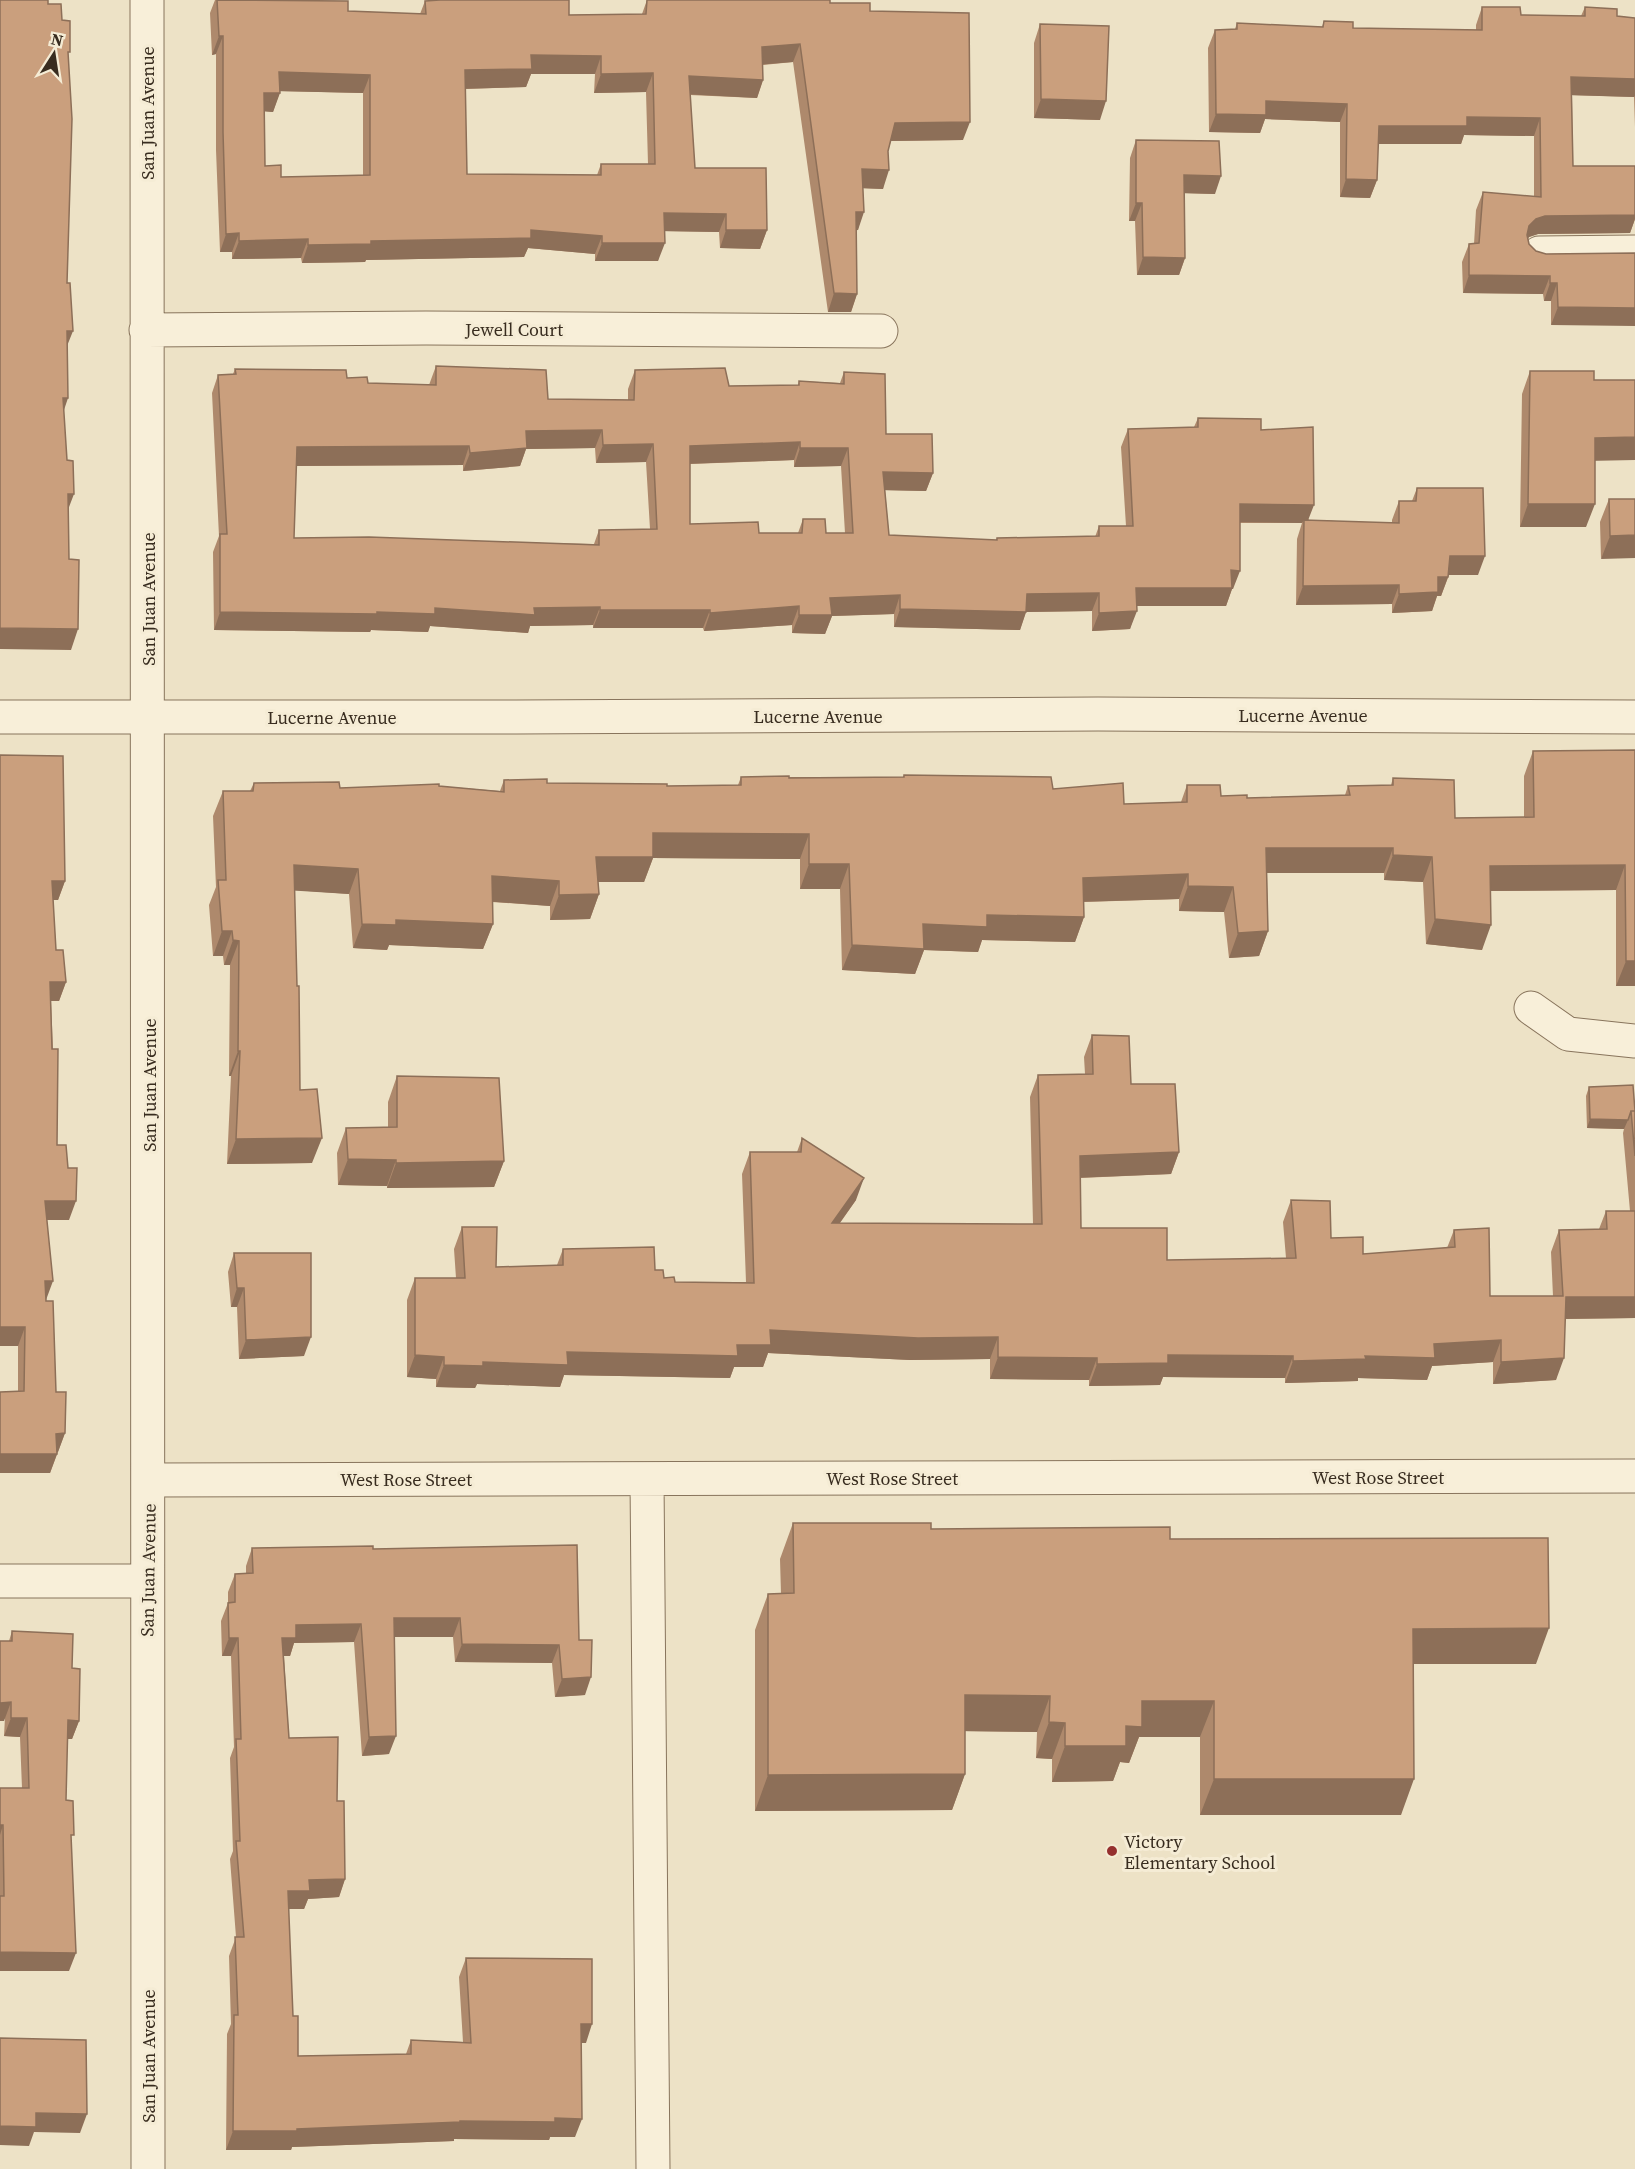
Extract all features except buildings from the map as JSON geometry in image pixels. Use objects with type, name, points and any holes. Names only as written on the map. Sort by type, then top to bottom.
[{"type":"street","name":"San Juan Avenue","points":[[147,0],[148,2169]]},
{"type":"street","points":[[1539,253],[1635,252]]},
{"type":"street","name":"Jewell Court","points":[[146,330],[426,328],[881,331]]},
{"type":"street","name":"Lucerne Avenue","points":[[0,717],[1121,714],[1635,717]]},
{"type":"street","points":[[1531,1008],[1568,1034],[1635,1041]]},
{"type":"street","name":"West Rose Street","points":[[149,1480],[1635,1476]]},
{"type":"street","points":[[647,1479],[653,2169]]},
{"type":"street","points":[[0,1581],[147,1581]]},
{"type":"place","name":"Victory Elementary School","points":[[1112,1851]]}]
